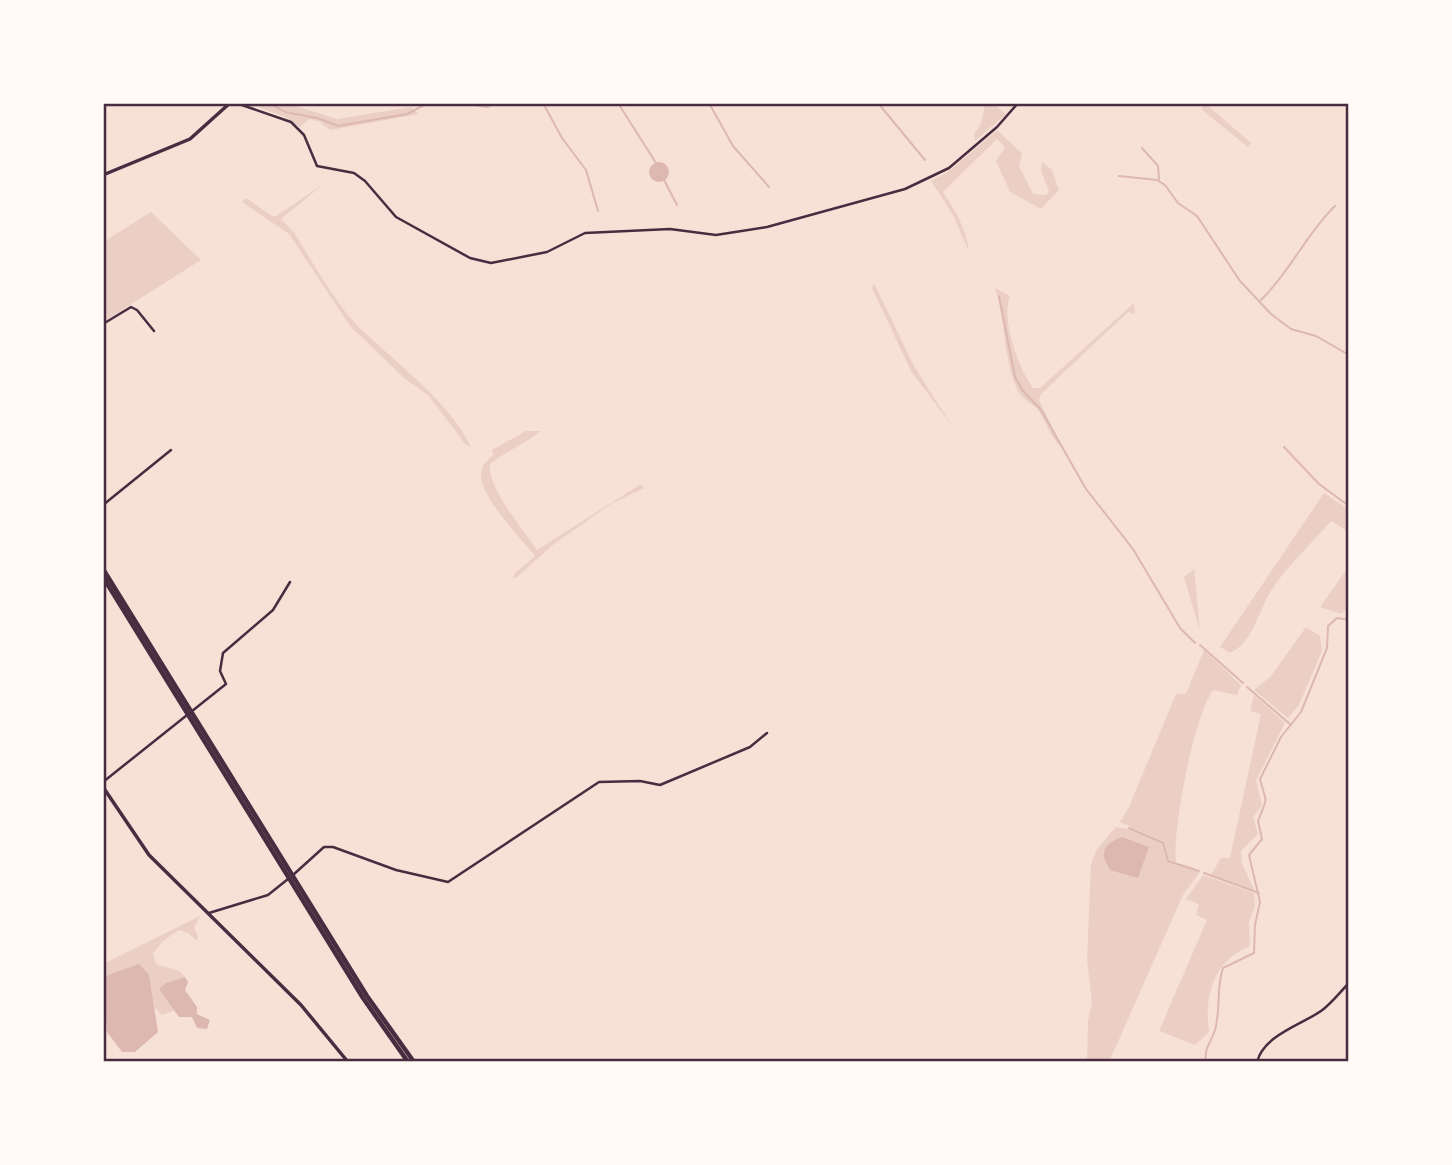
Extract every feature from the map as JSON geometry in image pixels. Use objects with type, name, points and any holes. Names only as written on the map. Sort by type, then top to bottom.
[{"type":"highway","points":[[103,569],[188,708]]},
{"type":"highway","points":[[103,578],[194,717],[363,998],[408,1062]]},
{"type":"highway","points":[[293,880],[367,996],[414,1062]]},
{"type":"main road","points":[[103,175],[190,139],[230,103]]},
{"type":"main road","points":[[103,787],[149,855],[301,1005],[348,1062]]},
{"type":"street","points":[[236,103],[291,122],[304,135],[317,166],[354,173],[365,181],[397,217],[470,258],[491,262],[547,252],[585,233],[670,229],[716,235],[767,227],[905,189],[949,169],[997,127],[1018,103]]},
{"type":"street","points":[[103,324],[131,307],[137,310],[154,331]]},
{"type":"street","points":[[103,505],[171,450]]},
{"type":"street","points":[[103,782],[226,684],[220,671],[223,653],[273,610],[290,582]]},
{"type":"street","points":[[209,913],[268,895],[324,847],[333,847],[396,870],[448,882],[599,782],[640,781],[660,785],[750,747],[767,733]]},
{"type":"street","points":[[1257,1062],[1263,1051],[1285,1030],[1323,1010],[1349,983]]},
{"type":"shaded area","points":[[259,103],[290,104],[337,119],[411,107],[419,114],[330,130],[320,122],[309,119],[300,127],[283,116],[260,108]]},
{"type":"shaded area","points":[[985,103],[992,103],[1006,114],[975,141],[974,134],[981,124]]},
{"type":"shaded area","points":[[1206,104],[1251,143],[1248,147],[1201,109]]},
{"type":"shaded area","points":[[997,130],[1022,153],[1019,166],[1033,194],[1046,195],[1049,191],[1041,171],[1042,162],[1052,170],[1059,190],[1041,209],[1010,192],[996,161],[1005,147],[997,139],[943,192],[960,220],[969,252],[953,215],[931,181],[948,172]]},
{"type":"shaded area","points":[[655,162],[663,162],[669,172],[663,182],[655,182],[649,176],[649,168]]},
{"type":"shaded area","points":[[325,183],[281,219],[293,231],[348,315],[448,412],[471,447],[466,445],[429,396],[404,378],[350,326],[289,234],[242,202],[246,198],[276,216]]},
{"type":"shaded area","points":[[151,212],[201,260],[103,322],[103,242]]},
{"type":"shaded area","points":[[874,283],[914,366],[952,426],[911,371],[872,288]]},
{"type":"shaded area","points":[[995,288],[1010,296],[1008,318],[1012,344],[1033,388],[1040,388],[1134,303],[1135,314],[1128,312],[1041,394],[1039,400],[1062,447],[1039,411],[1019,393],[1007,355]]},
{"type":"shaded area","points":[[526,431],[541,431],[490,464],[494,485],[500,496],[537,550],[641,484],[644,488],[611,504],[554,544],[513,578],[514,574],[535,556],[487,494],[482,483],[481,470],[493,455],[492,450]]},
{"type":"shaded area","points":[[1324,493],[1349,510],[1349,532],[1331,521],[1278,581],[1254,626],[1238,649],[1230,653],[1220,647]]},
{"type":"shaded area","points":[[1349,566],[1349,607],[1341,614],[1320,607]]},
{"type":"shaded area","points":[[1194,569],[1200,631],[1184,577]]},
{"type":"shaded area","points":[[1306,627],[1320,636],[1322,651],[1299,705],[1288,718],[1254,690],[1271,676]]},
{"type":"shaded area","points":[[1204,650],[1241,685],[1237,695],[1213,690],[1206,704],[1192,748],[1181,800],[1176,863],[1168,859],[1163,842],[1120,822],[1129,807],[1176,694],[1186,694]]},
{"type":"shaded area","points":[[1254,695],[1285,723],[1256,780],[1262,805],[1253,817],[1258,834],[1241,851],[1242,863],[1254,890],[1211,875],[1221,858],[1230,858],[1261,714],[1250,711]]},
{"type":"shaded area","points":[[1116,827],[1130,829],[1162,844],[1167,861],[1200,872],[1183,895],[1109,1062],[1087,1062],[1088,1021],[1092,1003],[1087,959],[1091,864],[1097,849]]},
{"type":"shaded area","points":[[1122,837],[1149,847],[1138,878],[1110,870],[1107,864],[1105,849]]},
{"type":"shaded area","points":[[1203,875],[1254,893],[1255,905],[1249,922],[1250,946],[1228,960],[1214,980],[1208,1005],[1209,1032],[1195,1045],[1159,1031],[1207,920],[1196,915],[1199,904],[1186,899]]},
{"type":"shaded area","points":[[200,916],[194,928],[197,941],[188,933],[179,930],[163,941],[153,954],[156,964],[179,971],[185,977],[166,983],[166,995],[175,1010],[162,1015],[154,1007],[149,975],[108,975],[103,980],[103,964]]},
{"type":"shaded area","points":[[139,964],[149,975],[158,1032],[135,1052],[122,1052],[107,1032],[103,980],[108,975]]},
{"type":"shaded area","points":[[185,977],[188,982],[185,990],[197,1007],[197,1014],[210,1020],[207,1029],[197,1028],[192,1017],[179,1017],[159,989],[166,983]]},
{"type":"waterway","points":[[269,103],[285,112],[317,118],[338,126],[407,114],[428,103]]},
{"type":"waterway","points":[[462,103],[487,107],[496,103]]},
{"type":"waterway","points":[[543,103],[562,138],[586,170],[598,211]]},
{"type":"waterway","points":[[618,103],[656,163]]},
{"type":"waterway","points":[[709,103],[733,146],[769,187]]},
{"type":"waterway","points":[[878,103],[925,160]]},
{"type":"waterway","points":[[1142,148],[1158,166],[1159,179]]},
{"type":"waterway","points":[[1119,176],[1157,180],[1165,185],[1178,203],[1197,216],[1240,281],[1271,314],[1291,329],[1316,336],[1349,355]]},
{"type":"waterway","points":[[663,178],[677,205]]},
{"type":"waterway","points":[[1261,300],[1335,206]]},
{"type":"waterway","points":[[999,296],[1015,377],[1023,391],[1041,410],[1086,489],[1133,549],[1180,628],[1195,643]]},
{"type":"waterway","points":[[1284,447],[1319,484],[1349,506]]},
{"type":"waterway","points":[[1206,1062],[1207,1049],[1217,1022],[1223,968],[1254,953],[1255,925],[1260,902],[1249,855],[1262,839],[1258,821],[1265,800],[1260,779],[1281,737],[1301,712],[1327,648],[1328,626],[1337,618],[1349,620]]},
{"type":"waterway","points":[[1200,645],[1243,683]]},
{"type":"waterway","points":[[1247,687],[1291,725]]},
{"type":"waterway","points":[[1129,828],[1163,843],[1168,861],[1199,871]]},
{"type":"waterway","points":[[1204,873],[1259,893]]}]
